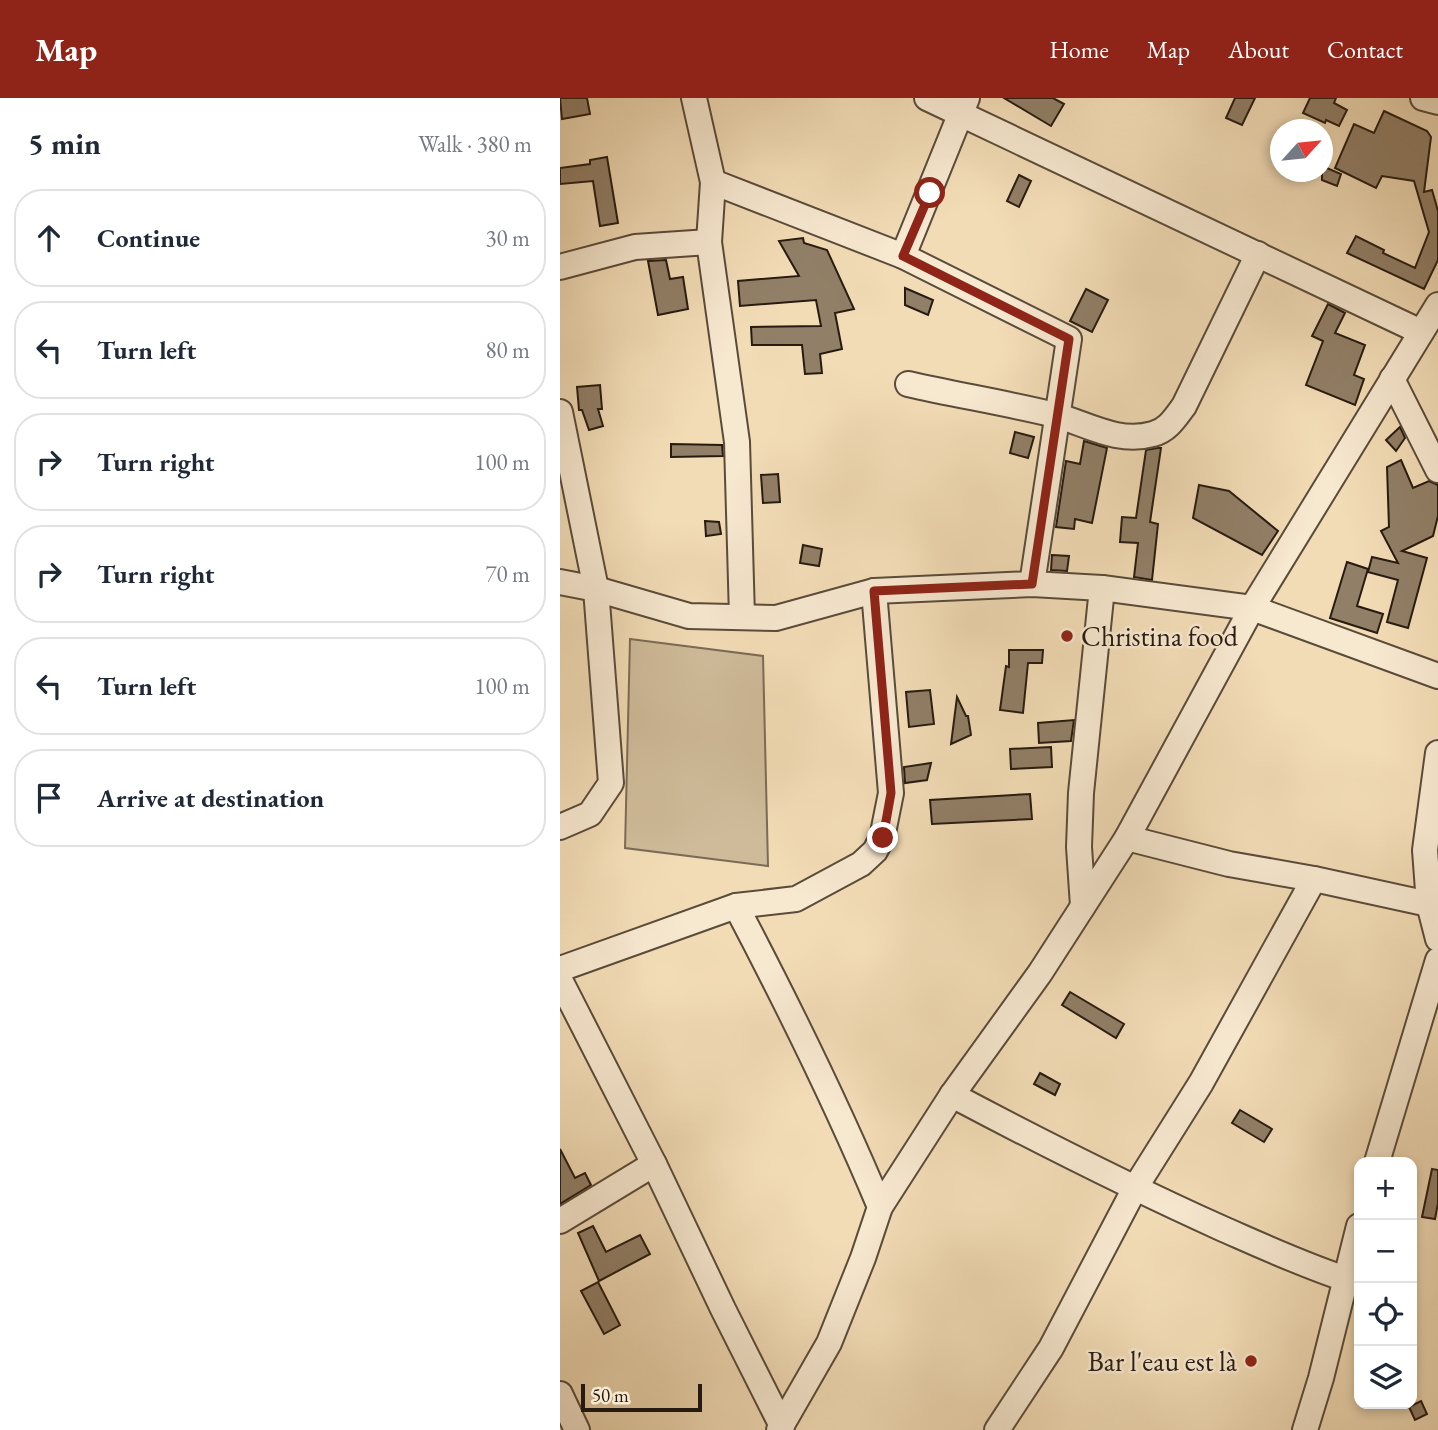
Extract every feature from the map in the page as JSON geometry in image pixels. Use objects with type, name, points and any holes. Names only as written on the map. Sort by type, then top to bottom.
[{"type":"street","points":[[694,98],[713,182],[709,242],[737,442],[742,617]]},
{"type":"street","points":[[927,98],[964,106],[1258,254],[1421,332]]},
{"type":"street","points":[[1423,98],[1438,102]]},
{"type":"street","points":[[903,256],[964,106]]},
{"type":"street","points":[[713,182],[903,256],[1069,339],[1032,584]]},
{"type":"street","points":[[560,267],[635,247],[709,242]]},
{"type":"street","points":[[908,384],[1056,415],[1106,434],[1156,434],[1170,425],[1184,406],[1258,254]]},
{"type":"street","points":[[780,1428],[829,1343],[880,1207],[952,1095],[1040,973],[1126,838],[1252,608],[1438,305]]},
{"type":"street","points":[[1392,379],[1438,470]]},
{"type":"street","points":[[560,412],[596,589],[611,783],[590,814],[560,827]]},
{"type":"street","points":[[560,582],[596,589],[689,616],[776,618],[874,591],[1032,584],[1102,588],[1252,608],[1438,676]]},
{"type":"street","points":[[1083,906],[1079,847],[1081,793],[1102,588]]},
{"type":"street","points":[[560,968],[736,906],[802,897],[861,864],[876,851],[883,838],[891,793],[874,591]]},
{"type":"street","points":[[1438,752],[1425,850],[1438,939]]},
{"type":"street","points":[[1126,838],[1229,864],[1433,905]]},
{"type":"street","points":[[998,1430],[1051,1348],[1135,1188],[1208,1072],[1314,879]]},
{"type":"street","points":[[736,906],[799,1027],[850,1134],[880,1207]]},
{"type":"street","points":[[1379,1157],[1438,960]]},
{"type":"street","points":[[560,979],[654,1164],[780,1428]]},
{"type":"street","points":[[952,1095],[1135,1188],[1252,1242],[1346,1279]]},
{"type":"street","points":[[560,1221],[654,1164]]},
{"type":"street","points":[[1305,1430],[1354,1246]]},
{"type":"street","points":[[560,1394],[577,1430]]},
{"type":"shaded area","points":[[630,639],[763,656],[768,866],[625,848]]},
{"type":"building","points":[[560,98],[587,98],[590,114],[562,119]]},
{"type":"building","points":[[1004,98],[1053,98],[1064,104],[1051,126]]},
{"type":"building","points":[[1235,98],[1255,98],[1242,125],[1226,118]]},
{"type":"building","points":[[1310,98],[1336,98],[1334,103],[1347,110],[1339,126],[1333,123],[1333,119],[1316,119],[1303,113]]},
{"type":"building","points":[[1384,111],[1427,131],[1431,137],[1424,192],[1432,190],[1438,211],[1438,260],[1424,289],[1347,253],[1356,236],[1415,268],[1429,232],[1414,181],[1382,176],[1376,188],[1335,168],[1354,124],[1374,133]]},
{"type":"building","points":[[607,157],[618,223],[600,226],[593,181],[560,184],[560,168],[590,164],[590,160]]},
{"type":"building","points":[[1333,171],[1341,174],[1337,186],[1327,182],[1333,182]]},
{"type":"building","points":[[1019,175],[1031,181],[1019,207],[1007,201]]},
{"type":"building","points":[[803,238],[804,243],[827,250],[854,309],[835,313],[842,349],[820,354],[822,373],[805,374],[802,345],[752,345],[751,327],[821,326],[816,300],[740,306],[738,281],[799,276],[779,241]]},
{"type":"building","points":[[666,260],[670,279],[683,277],[688,309],[658,315],[648,261]]},
{"type":"building","points":[[905,288],[933,300],[928,315],[905,305]]},
{"type":"building","points":[[1086,289],[1108,300],[1092,332],[1070,321]]},
{"type":"building","points":[[1328,304],[1345,313],[1335,333],[1365,345],[1354,375],[1364,379],[1355,405],[1306,385],[1323,341],[1312,336]]},
{"type":"building","points":[[600,385],[602,409],[598,409],[603,426],[589,430],[582,410],[579,410],[577,387]]},
{"type":"building","points":[[1400,427],[1405,438],[1396,451],[1386,440]]},
{"type":"building","points":[[1015,432],[1034,437],[1028,458],[1010,453]]},
{"type":"building","points":[[1084,441],[1107,448],[1092,523],[1075,519],[1074,529],[1056,527],[1066,461],[1080,464]]},
{"type":"building","points":[[671,444],[722,445],[723,456],[671,457]]},
{"type":"building","points":[[1161,448],[1150,522],[1158,524],[1152,580],[1134,577],[1138,543],[1120,542],[1122,517],[1136,518],[1146,450]]},
{"type":"building","points":[[1401,460],[1413,488],[1429,481],[1438,485],[1438,516],[1433,536],[1402,551],[1427,558],[1408,628],[1387,622],[1398,580],[1368,572],[1372,557],[1398,563],[1381,531],[1389,527],[1387,467]]},
{"type":"building","points":[[778,474],[780,502],[763,503],[761,475]]},
{"type":"building","points":[[1199,485],[1229,491],[1278,531],[1262,555],[1193,518]]},
{"type":"building","points":[[705,521],[719,522],[721,534],[706,536]]},
{"type":"building","points":[[803,545],[822,549],[819,566],[800,563]]},
{"type":"building","points":[[1052,555],[1069,556],[1067,571],[1051,570]]},
{"type":"building","points":[[1347,562],[1368,569],[1357,606],[1383,614],[1377,633],[1330,618]]},
{"type":"building","points":[[1009,650],[1043,650],[1042,663],[1028,663],[1023,713],[1000,710],[1006,666],[1009,667]]},
{"type":"building","points":[[930,690],[934,724],[909,727],[906,692]]},
{"type":"building","points":[[957,697],[968,716],[971,735],[951,744]]},
{"type":"building","points":[[1074,720],[1071,741],[1039,743],[1038,723]]},
{"type":"building","points":[[1051,747],[1052,767],[1011,769],[1010,749]]},
{"type":"building","points":[[931,763],[927,780],[905,783],[904,767]]},
{"type":"building","points":[[1030,794],[1032,819],[932,824],[930,800]]},
{"type":"building","points":[[1070,992],[1124,1024],[1116,1038],[1062,1005]]},
{"type":"building","points":[[1040,1073],[1060,1084],[1055,1095],[1034,1084]]},
{"type":"building","points":[[1240,1110],[1272,1129],[1264,1142],[1232,1123]]},
{"type":"building","points":[[560,1149],[575,1178],[585,1173],[591,1185],[560,1204]]},
{"type":"building","points":[[1432,1169],[1438,1170],[1435,1219],[1422,1217]]},
{"type":"building","points":[[593,1226],[606,1252],[640,1235],[650,1254],[599,1281],[578,1233]]},
{"type":"building","points":[[598,1282],[620,1325],[604,1334],[581,1291]]},
{"type":"building","points":[[1421,1401],[1427,1414],[1415,1420],[1410,1409],[1417,1409],[1417,1403]]},
{"type":"place","name":"Christina food","points":[[1067,636]]},
{"type":"place","name":"Bar l'eau est là","points":[[1251,1361]]},
{"type":"route","points":[[883,838],[891,793],[874,591],[1032,584],[1069,339],[903,256],[930,193]]}]
